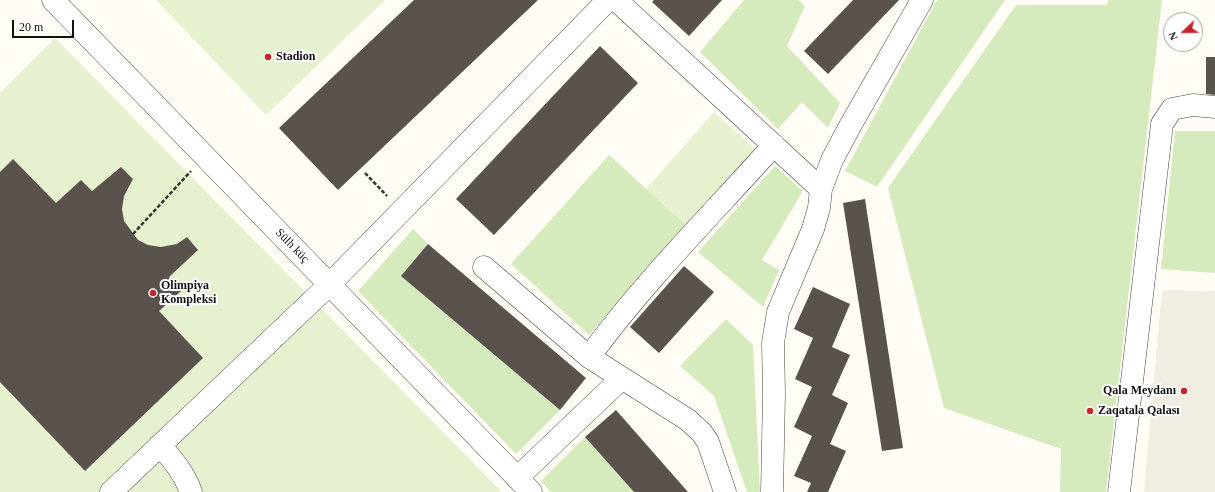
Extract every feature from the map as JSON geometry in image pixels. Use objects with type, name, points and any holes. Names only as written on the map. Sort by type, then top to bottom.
[{"type":"street","name":"Sülh küç","points":[[53,0],[524,485]]},
{"type":"street","points":[[112,492],[329,285],[608,0]]},
{"type":"street","points":[[616,0],[821,189]]},
{"type":"street","points":[[772,492],[774,394],[772,343],[778,312],[813,229],[819,208],[821,189],[832,160],[922,0]]},
{"type":"street","points":[[1119,492],[1162,124],[1172,108],[1192,105],[1215,107]]},
{"type":"street","points":[[589,357],[612,325],[654,277],[774,146]]},
{"type":"street","points":[[484,267],[589,357],[621,379],[688,420],[702,433],[708,442],[725,492]]},
{"type":"street","points":[[524,485],[621,379]]},
{"type":"street","points":[[160,445],[178,467],[191,492]]},
{"type":"path","points":[[133,234],[205,156]]},
{"type":"path","points":[[365,173],[401,211]]},
{"type":"green space","name":"Stadion","points":[[156,0],[385,0],[266,115]]},
{"type":"green space","points":[[744,0],[799,0],[805,6],[787,46],[840,103],[828,128],[802,102],[778,129],[700,52]]},
{"type":"green space","points":[[937,0],[1005,0],[877,187],[845,171]]},
{"type":"green space","points":[[1108,0],[1162,0],[1106,492],[1060,492],[1061,449],[944,408],[888,188],[1016,5],[1107,5]]},
{"type":"green space","name":"Olimpiya Kompleksi","points":[[55,38],[502,492],[0,492],[0,93]]},
{"type":"green space","points":[[714,112],[756,150],[687,226],[646,189]]},
{"type":"green space","points":[[1175,131],[1215,131],[1215,273],[1161,269]]},
{"type":"green space","points":[[609,155],[687,226],[589,335],[511,264]]},
{"type":"green space","points":[[775,166],[803,191],[762,260],[779,270],[763,307],[698,252]]},
{"type":"green space","points":[[413,229],[428,244],[402,276],[560,410],[516,454],[358,291]]},
{"type":"green space","points":[[726,319],[753,345],[760,492],[747,492],[714,396],[680,366]]},
{"type":"green space","points":[[585,437],[634,492],[551,492],[541,481]]},
{"type":"shaded area","name":"Qala Meydanı","points":[[1162,290],[1215,291],[1215,492],[1144,492]]},
{"type":"building","points":[[414,0],[538,0],[338,190],[279,128]]},
{"type":"building","points":[[654,0],[722,0],[689,36],[652,2]]},
{"type":"building","points":[[853,0],[899,0],[828,74],[804,51]]},
{"type":"building","points":[[600,46],[638,83],[494,235],[456,199]]},
{"type":"building","points":[[1206,57],[1215,57],[1215,95],[1206,94]]},
{"type":"building","points":[[13,159],[56,203],[81,180],[92,191],[121,167],[133,179],[124,196],[122,209],[124,221],[138,240],[148,245],[161,247],[177,244],[187,237],[198,250],[169,277],[181,291],[159,311],[203,358],[85,471],[0,382],[0,172]]},
{"type":"building","points":[[865,199],[903,448],[882,451],[843,203]]},
{"type":"building","points":[[428,244],[586,378],[560,410],[401,276]]},
{"type":"building","points":[[684,266],[714,292],[659,353],[630,327]]},
{"type":"building","points":[[813,287],[850,304],[832,347],[850,355],[832,395],[848,403],[830,444],[846,451],[828,492],[807,492],[811,483],[794,476],[812,436],[794,427],[812,387],[795,379],[813,338],[794,329]]},
{"type":"building","points":[[616,410],[688,492],[634,492],[585,437]]},
{"type":"place","name":"Stadion","points":[[268,57]]},
{"type":"place","name":"Olimpiya Kompleksi","points":[[153,293]]},
{"type":"place","name":"Qala Meydanı","points":[[1184,391]]},
{"type":"place","name":"Zaqatala Qalası","points":[[1090,411]]}]
